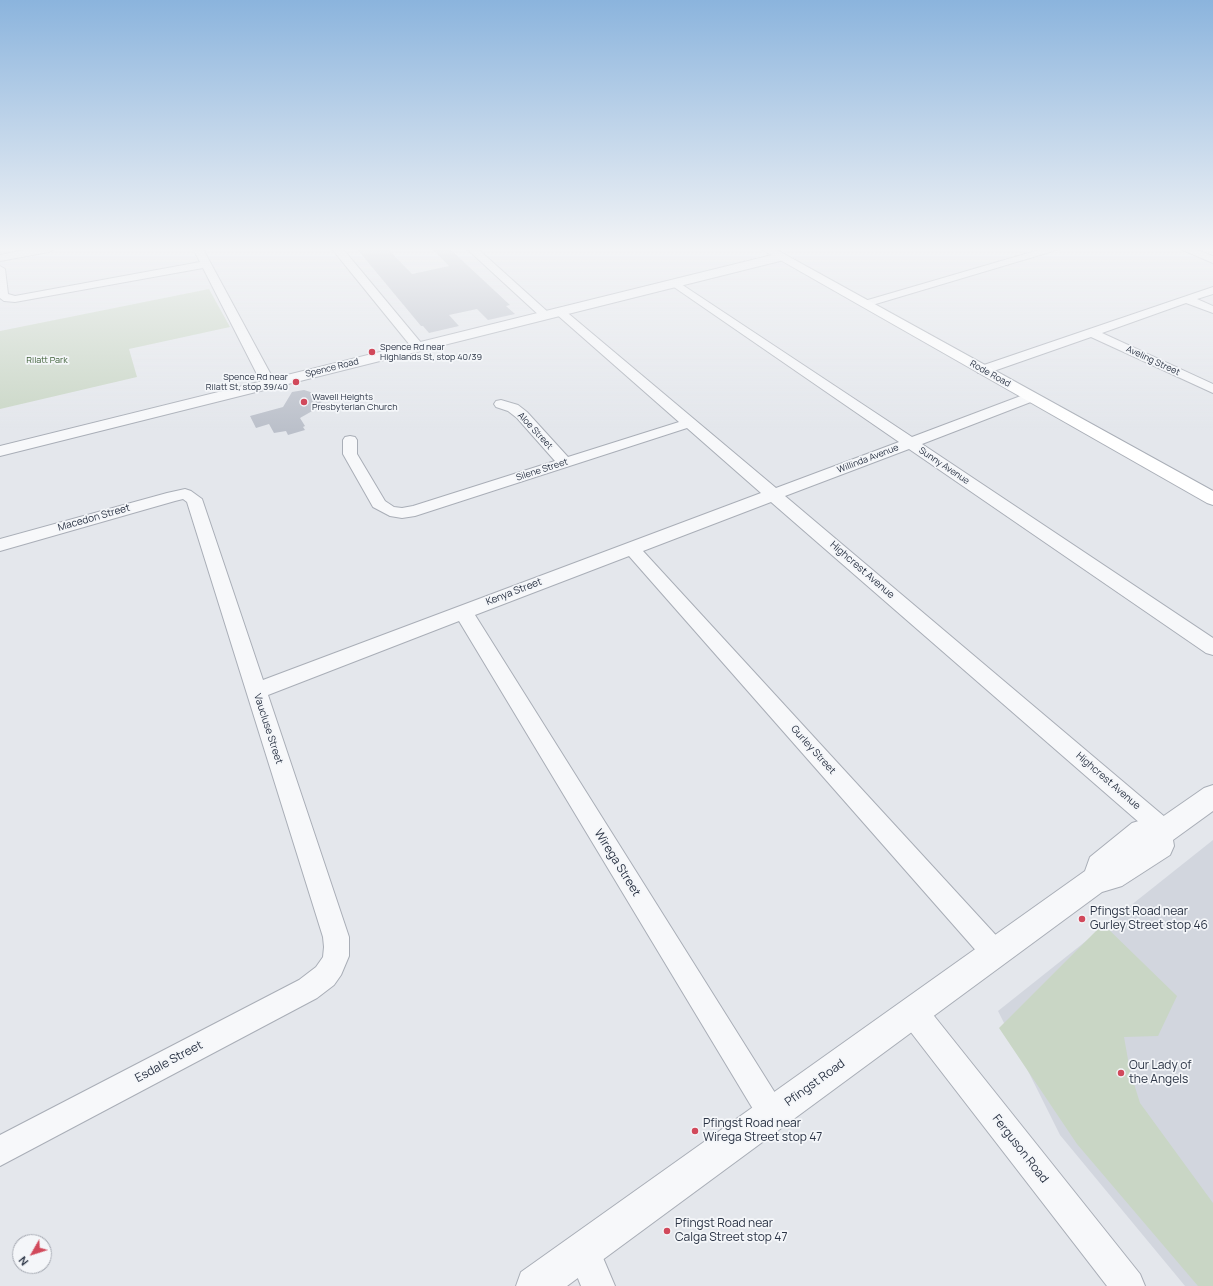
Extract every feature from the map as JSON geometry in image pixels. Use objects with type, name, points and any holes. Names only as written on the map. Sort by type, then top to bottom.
[{"type":"main road","name":"Rode Road","points":[[873,309],[1213,499]]},
{"type":"street","points":[[230,309],[269,384]]},
{"type":"street","points":[[386,309],[418,347]]},
{"type":"street","name":"Highcrest Avenue","points":[[547,309],[690,423],[1161,832]]},
{"type":"street","name":"Spence Road","points":[[0,451],[568,309]]},
{"type":"street","name":"Sunny Avenue","points":[[713,309],[1213,648]]},
{"type":"street","points":[[983,370],[1159,309]]},
{"type":"street","name":"Aveling Street","points":[[1093,333],[1213,389]]},
{"type":"street","name":"Willinda Avenue","points":[[773,494],[1031,397]]},
{"type":"street","name":"Aloe Street","points":[[501,404],[512,408],[522,415],[565,463]]},
{"type":"street","name":"Silene Street","points":[[350,440],[350,454],[379,504],[391,518],[690,423]]},
{"type":"street","name":"Kenya Street","points":[[256,691],[773,494]]},
{"type":"street","name":"Macedon Street","points":[[0,545],[173,496],[189,495]]},
{"type":"street","name":"Vaucluse Street","points":[[189,495],[196,502],[336,937],[336,956],[332,966]]},
{"type":"street","name":"Gurley Street","points":[[631,548],[995,953]]},
{"type":"street","name":"Wirega Street","points":[[463,612],[772,1114]]},
{"type":"street","points":[[1161,832],[1213,796]]},
{"type":"street","name":"Pfingst Road","points":[[534,1286],[1096,879],[1112,877],[1160,846],[1161,832]]},
{"type":"street","name":"Esdale Street","points":[[0,1150],[308,989],[325,976],[332,966]]},
{"type":"street","name":"Ferguson Road","points":[[913,1012],[1128,1286]]},
{"type":"street","points":[[583,1251],[598,1286]]},
{"type":"shaded area","name":"Our Lady of the Angels","points":[[1213,840],[1213,1286],[1185,1286],[1060,1135],[998,1011]]},
{"type":"green space","name":"Rilatt Park","points":[[109,309],[220,309],[230,327],[129,349],[137,377],[0,409],[0,331]]},
{"type":"green space","points":[[1103,924],[1177,996],[1158,1036],[1124,1037],[1130,1071],[1140,1103],[1213,1203],[1213,1286],[1198,1286],[1077,1144],[999,1028]]},
{"type":"building","points":[[407,309],[477,309],[449,315],[459,326],[429,333],[423,326],[421,326]]},
{"type":"building","points":[[477,309],[509,309],[515,314],[488,320]]},
{"type":"building","points":[[304,390],[330,398],[318,404],[321,406],[300,418],[305,426],[303,427],[305,430],[288,435],[286,431],[274,433],[269,424],[256,428],[250,416],[283,407],[292,392]]},
{"type":"place","name":"Spence Rd near Highlands St, stop 40/39","points":[[372,352]]},
{"type":"place","name":"Spence Rd near Rilatt St, stop 39/40","points":[[296,382]]},
{"type":"place","name":"Wavell Heights Presbyterian Church","points":[[304,402]]},
{"type":"place","name":"Pfingst Road near Gurley Street stop 46","points":[[1082,919]]},
{"type":"place","name":"Our Lady of the Angels","points":[[1121,1073]]},
{"type":"place","name":"Pfingst Road near Wirega Street stop 47","points":[[695,1131]]},
{"type":"place","name":"Pfingst Road near Calga Street stop 47","points":[[667,1231]]}]
